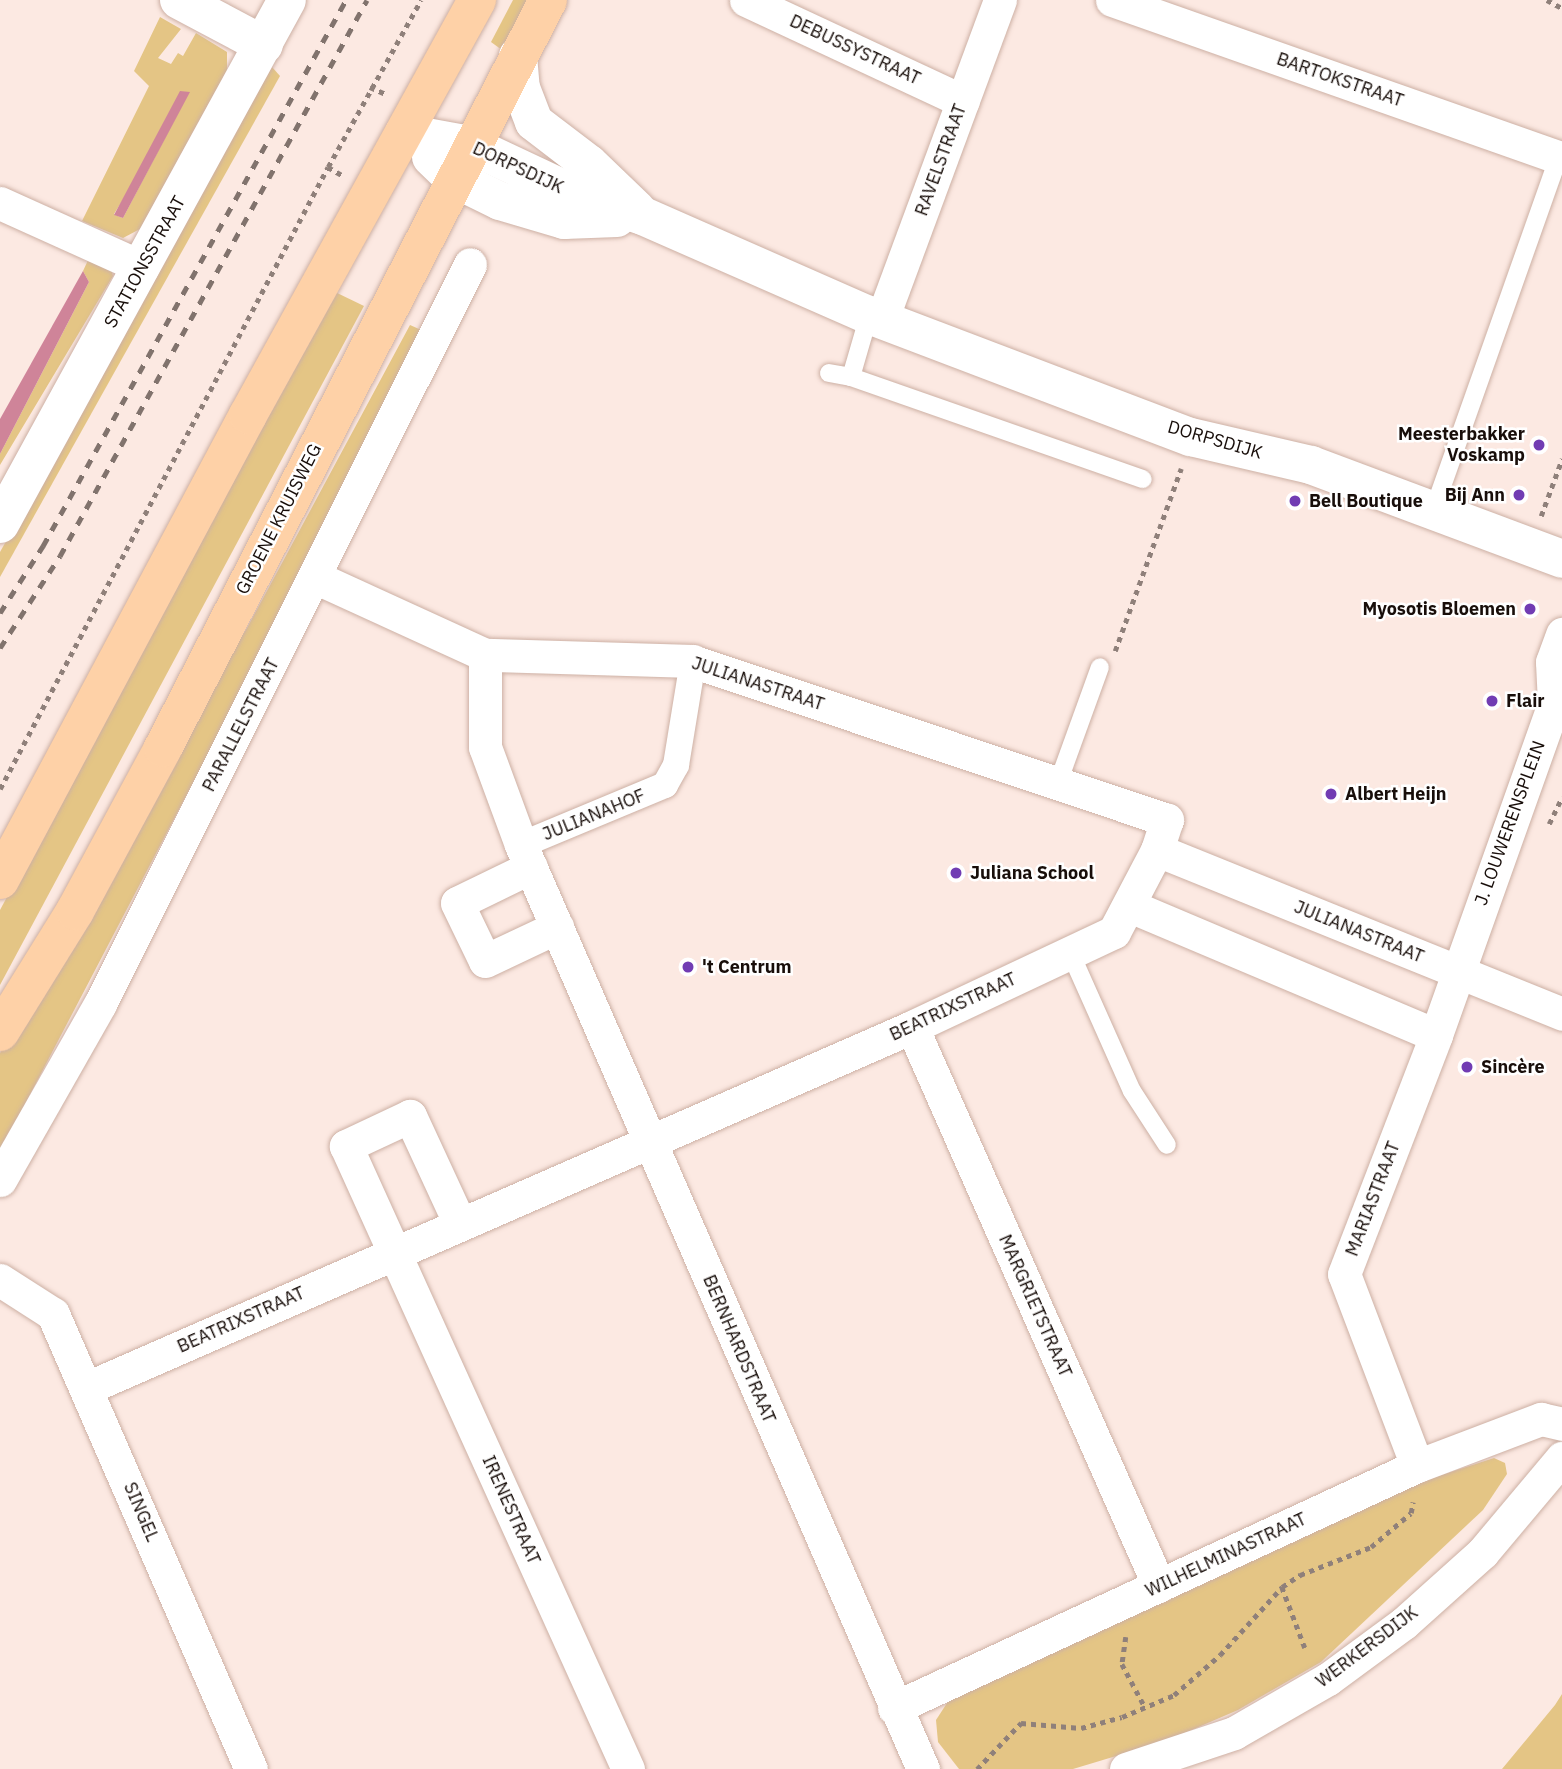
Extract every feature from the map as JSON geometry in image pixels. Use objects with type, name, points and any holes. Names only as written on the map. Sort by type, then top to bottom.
[{"type":"main road","points":[[0,880],[477,0]]},
{"type":"main road","name":"GROENE KRUISWEG","points":[[0,1032],[75,911],[163,748],[462,161],[548,0]]},
{"type":"street","points":[[179,0],[264,45]]},
{"type":"street","name":"STATIONSSTRAAT","points":[[0,524],[287,0]]},
{"type":"street","name":"DEBUSSYSTRAAT","points":[[747,0],[963,101]]},
{"type":"street","name":"RAVELSTRAAT","points":[[876,317],[963,101],[1000,0]]},
{"type":"street","name":"BARTOKSTRAAT","points":[[1112,0],[1560,152]]},
{"type":"street","name":"DORPSDIJK","points":[[518,56],[521,88],[534,122],[589,164],[643,216],[876,317],[1191,437],[1311,465],[1546,553]]},
{"type":"street","name":"DORPSDIJK","points":[[404,133],[462,161],[500,201],[564,220],[643,216]]},
{"type":"street","points":[[0,203],[142,267]]},
{"type":"street","name":"PARALLELSTRAAT","points":[[0,1180],[100,1004],[470,264]]},
{"type":"street","name":"JULIANASTRAAT","points":[[315,577],[485,655],[692,661],[1167,820],[1157,850],[1130,906]]},
{"type":"street","name":"J. LOUWERENSPLEIN","points":[[1457,971],[1554,703],[1552,662],[1562,634]]},
{"type":"street","name":"BERNHARDSTRAAT","points":[[485,655],[485,747],[526,856],[894,1708],[923,1769]]},
{"type":"street","name":"JULIANAHOF","points":[[526,856],[665,785],[676,765],[692,661]]},
{"type":"street","name":"JULIANASTRAAT","points":[[1157,850],[1562,1014]]},
{"type":"street","points":[[526,856],[457,903],[485,961],[557,927]]},
{"type":"street","points":[[1130,906],[1436,1035]]},
{"type":"street","name":"BEATRIXSTRAAT","points":[[87,1388],[459,1222],[650,1143],[912,1027],[1114,932],[1130,906]]},
{"type":"street","name":"MARIASTRAAT","points":[[1411,1469],[1344,1274],[1436,1035],[1457,971]]},
{"type":"street","name":"MARGRIETSTRAAT","points":[[912,1027],[1159,1586]]},
{"type":"street","points":[[394,1251],[346,1146],[410,1116],[459,1222]]},
{"type":"street","name":"IRENESTRAAT","points":[[394,1251],[628,1769]]},
{"type":"street","name":"SINGEL","points":[[0,1280],[53,1314],[251,1769]]},
{"type":"street","name":"WILHELMINASTRAAT","points":[[894,1708],[1411,1469],[1541,1419],[1562,1424]]},
{"type":"street","name":"WERKERSDIJK","points":[[1126,1769],[1234,1733],[1328,1679],[1404,1623],[1483,1552],[1562,1458]]},
{"type":"lane","points":[[1434,509],[1560,152]]},
{"type":"lane","points":[[851,377],[876,317]]},
{"type":"lane","points":[[829,373],[851,377],[1143,479]]},
{"type":"lane","points":[[1058,783],[1100,667]]},
{"type":"lane","points":[[1070,952],[1132,1091],[1167,1145]]},
{"type":"path","points":[[0,789],[334,155],[421,0]]},
{"type":"path","points":[[1547,0],[1562,8]]},
{"type":"path","points":[[1100,667],[1120,645],[1191,437]]},
{"type":"path","points":[[1546,553],[1562,459]]},
{"type":"path","points":[[976,1769],[1021,1723],[1081,1728],[1174,1695],[1211,1663],[1282,1587],[1300,1575],[1371,1547],[1397,1528],[1411,1513],[1416,1490],[1411,1469]]},
{"type":"path","points":[[1282,1587],[1305,1648]]},
{"type":"path","points":[[1121,1603],[1126,1634],[1122,1664],[1145,1707]]},
{"type":"shaded area","points":[[513,0],[529,0],[502,50],[491,42]]},
{"type":"shaded area","points":[[160,17],[181,29],[158,58],[171,64],[178,53],[183,56],[196,33],[227,52],[227,70],[140,229],[123,238],[82,221],[149,86],[134,71]],"holes":[[[189,92],[123,218],[114,214]]]},
{"type":"shaded area","points":[[272,67],[280,76],[0,577],[0,552]]},
{"type":"shaded area","points":[[180,91],[190,92],[123,218],[114,215]]},
{"type":"shaded area","points":[[90,256],[111,269],[113,276],[0,465],[0,454],[89,282],[83,271]]},
{"type":"shaded area","points":[[83,271],[89,282],[0,454],[0,419]]},
{"type":"shaded area","points":[[333,291],[364,306],[0,985],[0,910]]},
{"type":"shaded area","points":[[410,325],[428,333],[0,1152],[0,1053],[141,795],[247,628]]},
{"type":"shaded area","points":[[1494,1458],[1505,1463],[1507,1474],[1483,1510],[1321,1662],[1238,1710],[1166,1741],[1073,1769],[959,1769],[938,1742],[936,1720],[949,1700],[1423,1481]]},
{"type":"shaded area","points":[[1562,1694],[1562,1769],[1502,1769],[1555,1705]]},
{"type":"railway","points":[[0,613],[43,546],[346,0]]},
{"type":"railway","points":[[0,648],[60,556],[367,0]]},
{"type":"place","name":"Meesterbakker Voskamp","points":[[1539,445]]},
{"type":"place","name":"Bij Ann","points":[[1519,495]]},
{"type":"place","name":"Bell Boutique","points":[[1295,501]]},
{"type":"place","name":"Myosotis Bloemen","points":[[1530,609]]},
{"type":"place","name":"Flair","points":[[1492,701]]},
{"type":"place","name":"Albert Heijn","points":[[1331,794]]},
{"type":"place","name":"Juliana School","points":[[956,873]]},
{"type":"place","name":"'t Centrum","points":[[688,967]]},
{"type":"place","name":"Sincère","points":[[1467,1067]]}]
